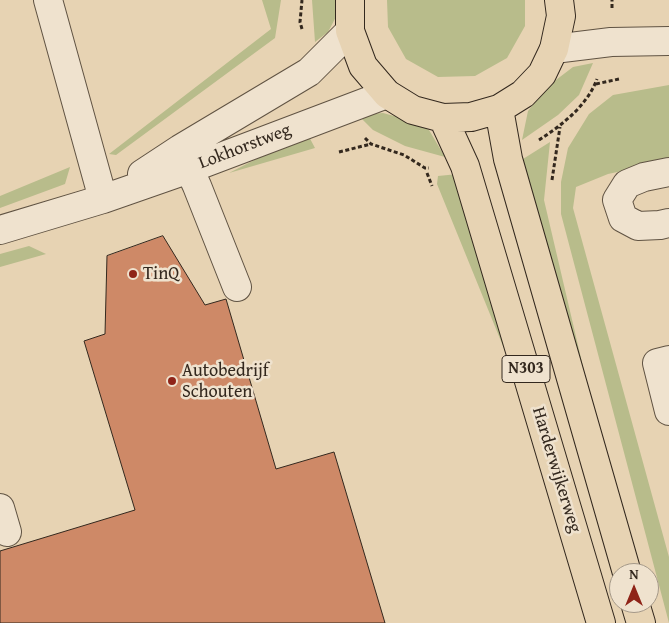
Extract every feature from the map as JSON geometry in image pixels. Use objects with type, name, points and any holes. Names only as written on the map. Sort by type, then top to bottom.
[{"type":"main road","points":[[350,0],[350,31],[363,66],[387,94],[413,110],[443,118],[471,117],[499,109],[523,94],[542,74],[554,50],[561,16],[559,0]]},
{"type":"main road","name":"N303","points":[[499,109],[508,159],[624,563]]},
{"type":"main road","name":"Harderwijkerweg","points":[[443,118],[465,166],[601,623]]},
{"type":"street","points":[[48,0],[103,199]]},
{"type":"street","name":"Lokhorstweg","points":[[184,159],[309,72],[350,31]]},
{"type":"street","points":[[554,50],[611,42],[669,41]]},
{"type":"street","name":"Lokhorstweg","points":[[0,230],[103,199],[184,159],[387,94]]},
{"type":"street","points":[[184,159],[197,186],[237,287]]},
{"type":"street","points":[[669,172],[644,177],[627,184],[617,200],[623,218],[638,226],[669,223]]},
{"type":"street","points":[[665,355],[669,411]]},
{"type":"green space","points":[[262,0],[281,0],[275,38],[116,155],[109,154],[271,29]]},
{"type":"green space","points":[[312,0],[338,0],[337,15],[328,32],[315,42]]},
{"type":"green space","points":[[387,0],[525,0],[525,26],[507,58],[475,76],[438,77],[406,59],[388,27]]},
{"type":"green space","points":[[593,63],[579,95],[558,115],[522,140],[528,111],[548,86],[573,67]]},
{"type":"green space","points":[[669,85],[669,161],[608,174],[576,187],[573,208],[669,557],[669,623],[659,585],[659,563],[653,563],[561,214],[561,182],[568,148],[589,114],[613,95]]},
{"type":"green space","points":[[383,113],[409,120],[429,130],[445,157],[405,146],[373,130],[358,115]]},
{"type":"green space","points":[[307,133],[315,148],[229,173]]},
{"type":"green space","points":[[550,142],[544,200],[592,405],[528,201],[523,159]]},
{"type":"green space","points":[[70,167],[65,184],[0,208],[0,196]]},
{"type":"green space","points":[[458,174],[507,356],[437,184],[438,176]]},
{"type":"green space","points":[[29,246],[46,254],[0,267],[0,254]]},
{"type":"building","points":[[163,236],[205,305],[226,299],[276,469],[334,452],[385,623],[0,623],[0,551],[135,510],[84,341],[105,334],[107,256]]},
{"type":"place","name":"TinQ","points":[[133,274]]},
{"type":"place","name":"Autobedrijf Schouten","points":[[172,381]]}]
